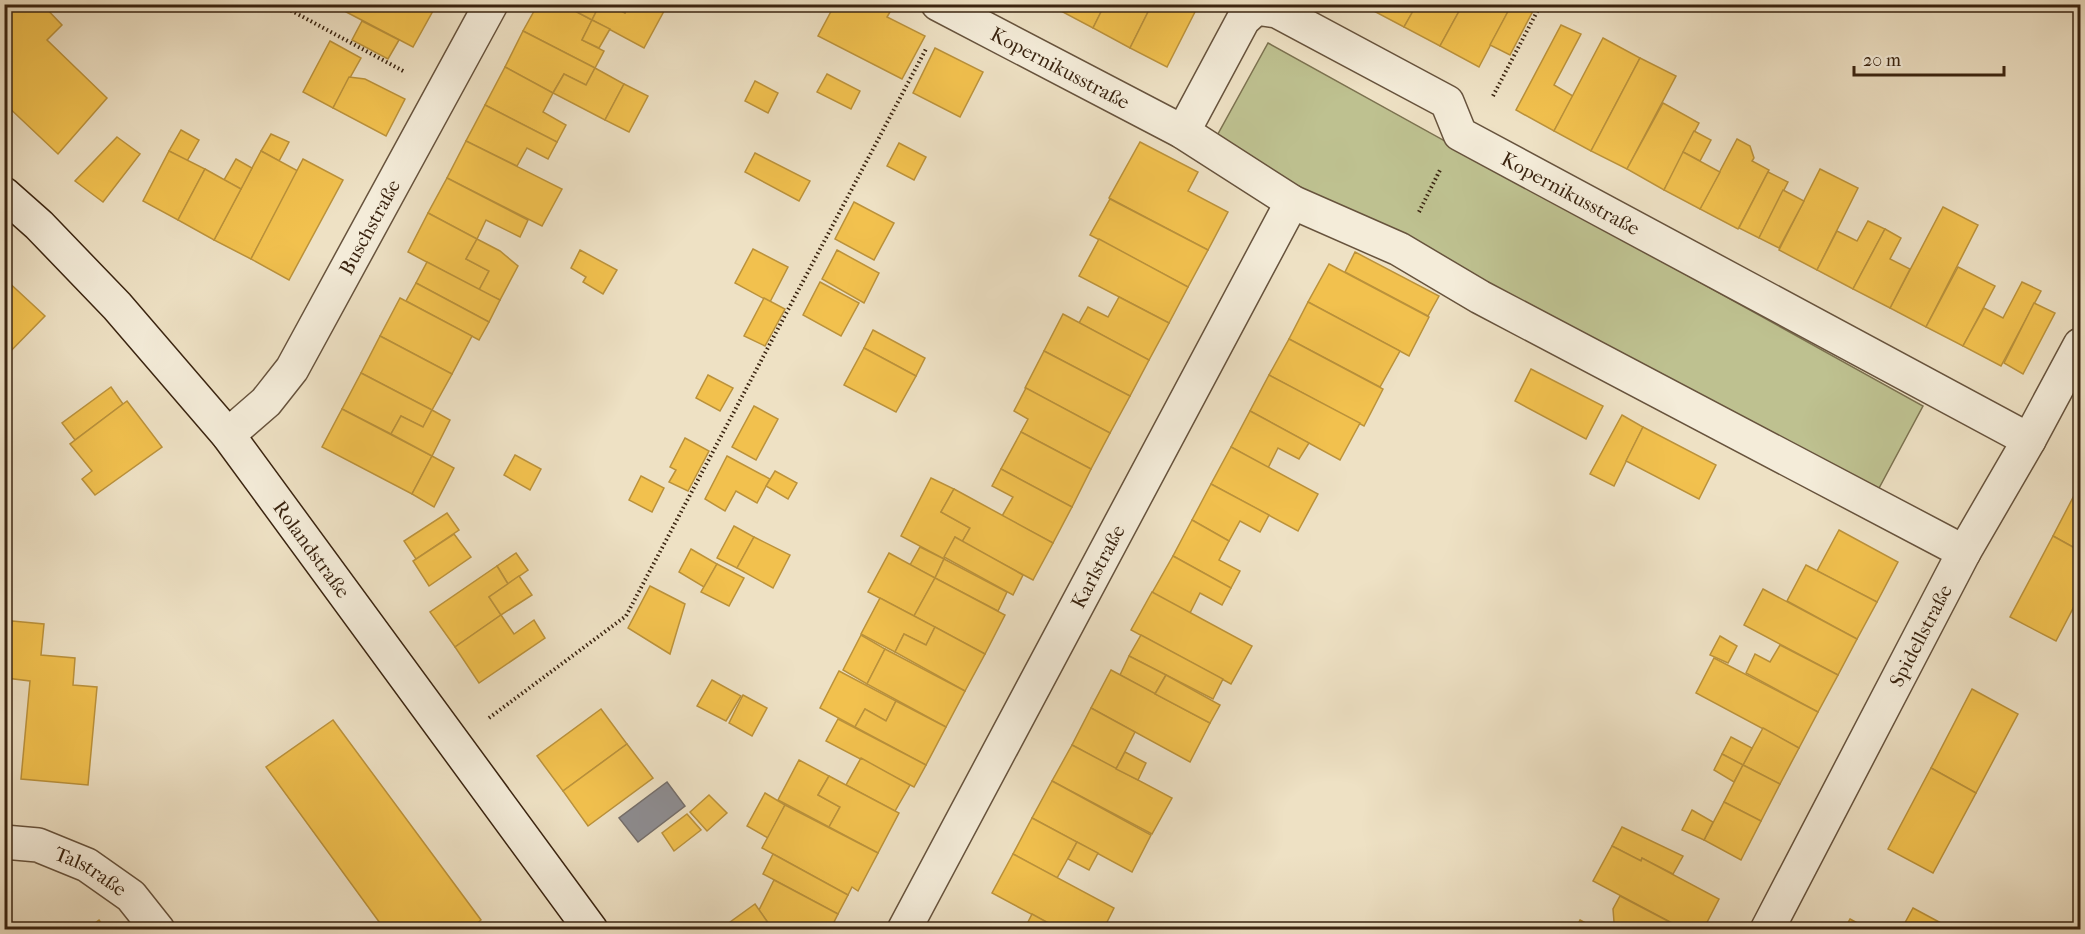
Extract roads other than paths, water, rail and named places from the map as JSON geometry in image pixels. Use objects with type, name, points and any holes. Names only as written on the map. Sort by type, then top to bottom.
[{"type":"street","name":"Buschstraße","points":[[228,435],[266,402],[292,369],[491,4]]},
{"type":"street","name":"Kopernikusstraße","points":[[943,7],[1183,132],[1292,202],[1399,249],[1490,303],[1964,552]]},
{"type":"street","name":"Kopernikusstraße","points":[[1183,132],[1243,20],[1256,8],[1277,11],[1447,102],[1460,134],[2029,440]]},
{"type":"street","name":"Rolandstraße","points":[[4,194],[39,225],[117,306],[228,435],[591,930]]},
{"type":"street","name":"Karlstraße","points":[[904,930],[1292,202]]},
{"type":"street","name":"Spidellstraße","points":[[1767,930],[1964,552],[2029,440],[2080,345]]},
{"type":"street","name":"Talstraße","points":[[4,842],[38,845],[87,865],[131,896],[158,930]]}]
